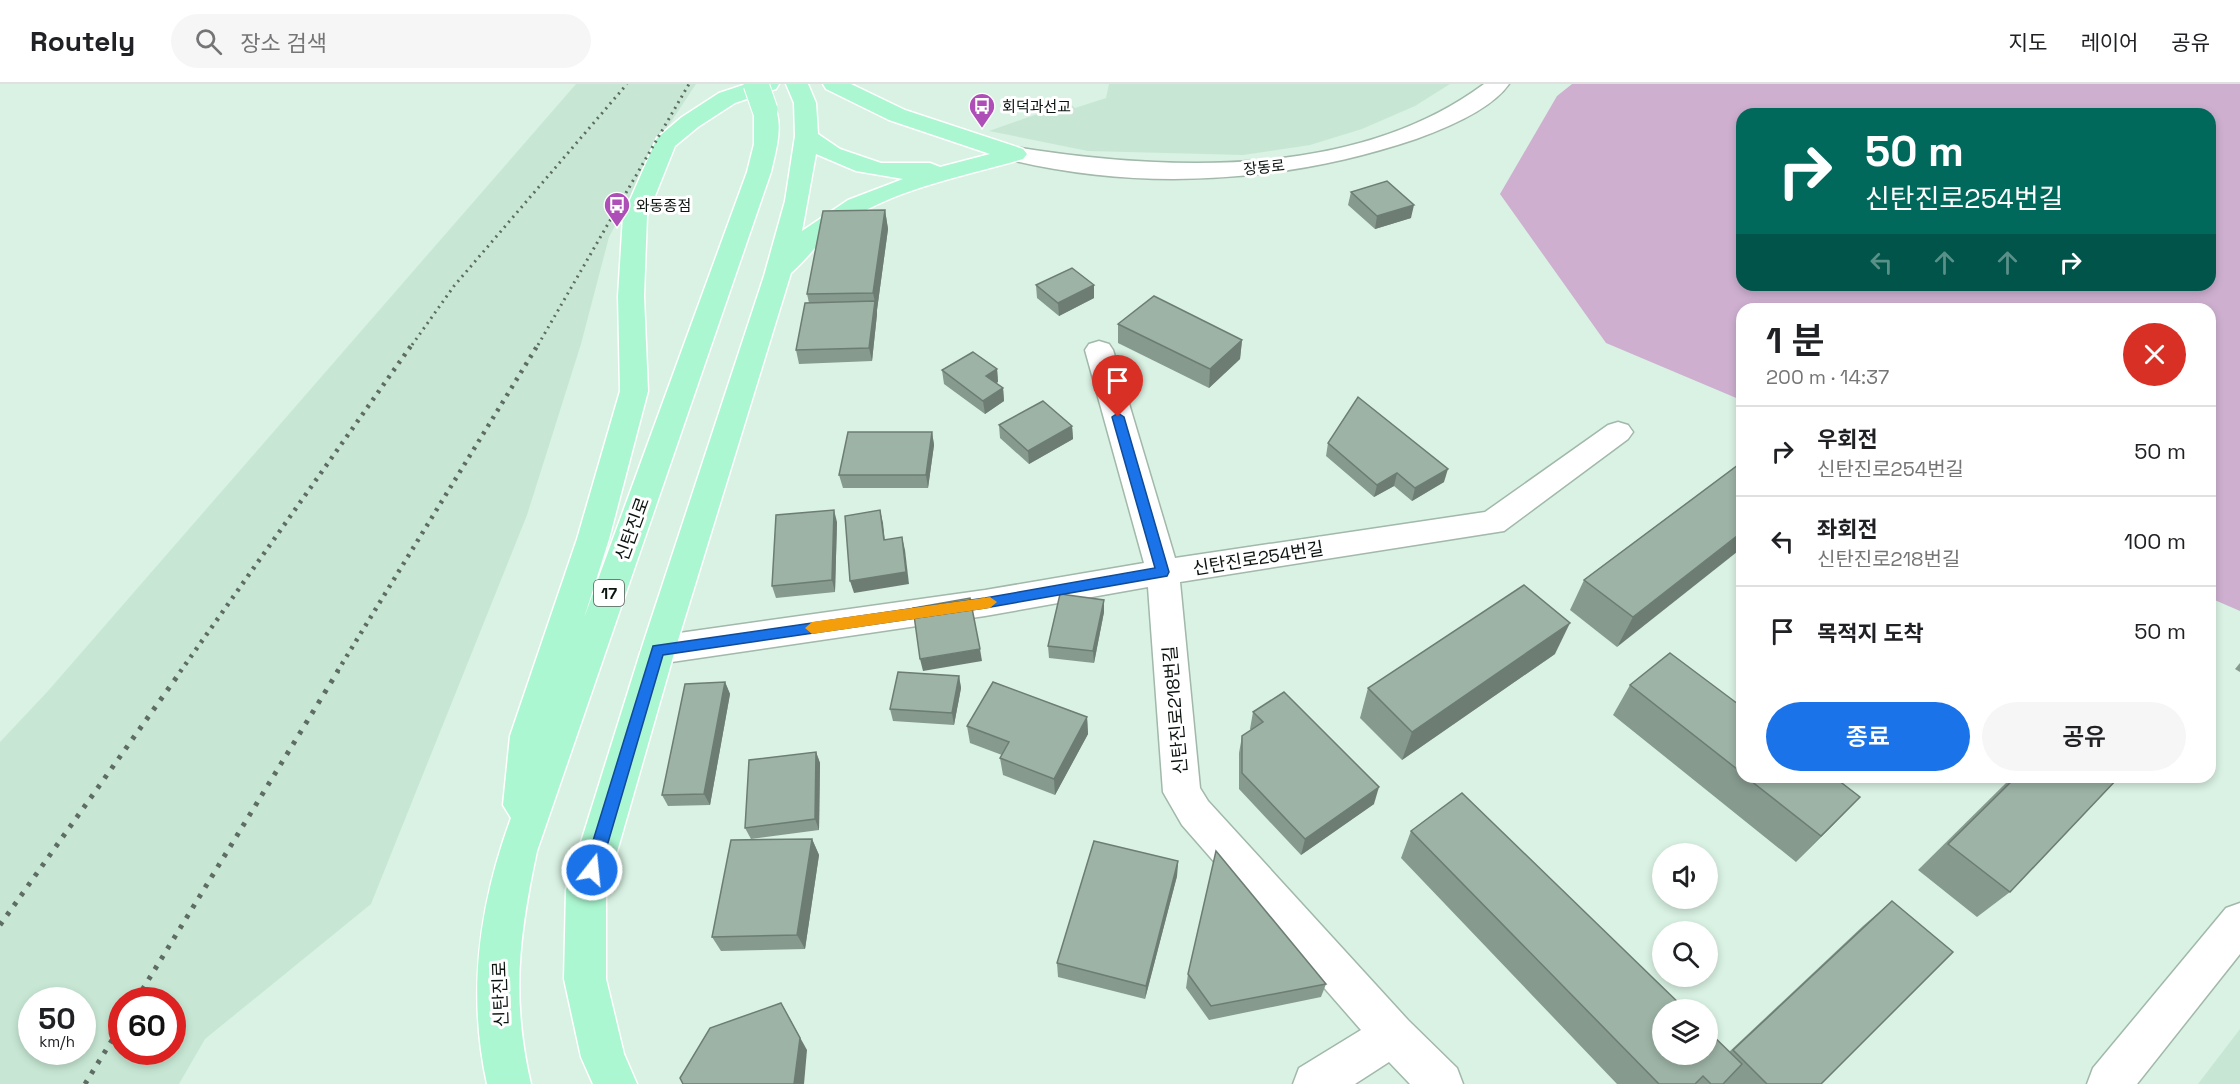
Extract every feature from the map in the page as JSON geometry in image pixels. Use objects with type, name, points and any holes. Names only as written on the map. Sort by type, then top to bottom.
[{"type":"main road","points":[[834,84],[897,116],[1014,154]]},
{"type":"main road","points":[[518,851],[528,736],[593,538],[634,391],[631,296],[635,216],[665,143],[690,122],[727,98],[763,93]]},
{"type":"main road","name":"신탄진로","points":[[509,1084],[504,1062],[497,969],[505,909],[518,851],[759,172],[766,144],[763,93]]},
{"type":"main road","points":[[615,1084],[603,1057],[585,979],[586,890],[658,650],[777,276],[797,201],[807,136],[801,94]]},
{"type":"main road","points":[[807,136],[819,149],[833,157],[892,171],[923,171],[1014,154]]},
{"type":"main road","points":[[777,276],[797,246],[860,204],[1014,154]]},
{"type":"street","name":"장동로","points":[[1014,154],[1119,169],[1175,172],[1214,172],[1288,165],[1356,150],[1413,132],[1454,115],[1498,84]]},
{"type":"street","name":"신탄진로218번길","points":[[1099,350],[1163,572],[1182,792],[1195,813],[1393,1035],[1441,1084]]},
{"type":"street","name":"신탄진로254번길","points":[[658,650],[985,603],[1163,572],[1493,523],[1618,432]]},
{"type":"street","points":[[2109,1084],[2240,922]]},
{"type":"street","points":[[1316,1084],[1393,1035]]},
{"type":"shaded area","points":[[576,84],[696,84],[665,131],[609,237],[581,344],[527,515],[371,904],[205,1039],[179,1084],[0,1084],[0,742],[48,691]]},
{"type":"shaded area","points":[[1109,84],[1450,84],[1415,106],[1362,129],[1310,145],[1243,155],[1088,151],[989,131],[1069,103],[1075,108],[1106,98]]},
{"type":"shaded area","points":[[1572,84],[2240,84],[2240,611],[2216,601],[2216,303],[1736,303],[1736,398],[1606,343],[1500,194],[1557,96]]},
{"type":"shaded area","points":[[2240,1029],[2240,1084],[2198,1084]]},
{"type":"building","points":[[1387,181],[1414,205],[1377,216],[1351,192]]},
{"type":"building","points":[[885,210],[873,293],[807,294],[823,211]]},
{"type":"building","points":[[1072,268],[1094,285],[1058,303],[1036,285]]},
{"type":"building","points":[[1154,296],[1242,340],[1210,369],[1118,324]]},
{"type":"building","points":[[875,301],[869,348],[796,350],[805,303]]},
{"type":"building","points":[[973,352],[997,369],[986,376],[1003,388],[983,401],[942,370]]},
{"type":"building","points":[[1358,397],[1448,469],[1415,488],[1397,473],[1377,485],[1328,443]]},
{"type":"building","points":[[1043,401],[1072,426],[1028,451],[999,425]]},
{"type":"building","points":[[848,432],[932,432],[926,475],[839,475]]},
{"type":"building","points":[[1736,466],[1736,537],[1633,617],[1584,580]]},
{"type":"building","points":[[834,510],[832,580],[772,586],[776,515]]},
{"type":"building","points":[[880,510],[884,540],[902,537],[906,572],[850,581],[845,516]]},
{"type":"building","points":[[1524,585],[1570,623],[1412,732],[1368,688]]},
{"type":"building","points":[[1060,594],[1104,600],[1093,651],[1048,646]]},
{"type":"building","points":[[970,598],[980,649],[920,659],[913,608]]},
{"type":"building","points":[[1670,653],[1736,702],[1736,768],[1630,685]]},
{"type":"building","points":[[898,672],[959,676],[952,713],[890,709]]},
{"type":"building","points":[[725,682],[704,794],[662,795],[685,684]]},
{"type":"building","points":[[993,682],[1087,717],[1054,779],[1000,758],[1009,742],[967,726]]},
{"type":"building","points":[[1284,692],[1379,787],[1305,839],[1242,773],[1242,736],[1263,722],[1253,712]]},
{"type":"building","points":[[816,752],[815,819],[745,828],[749,760]]},
{"type":"building","points":[[1754,783],[1842,783],[1860,797],[1821,836]]},
{"type":"building","points":[[2010,783],[2113,783],[2010,892],[1948,844]]},
{"type":"building","points":[[1462,793],[1652,977],[1652,987],[1662,987],[1675,999],[1652,999],[1652,1065],[1718,1065],[1718,1041],[1742,1064],[1723,1084],[1711,1084],[1703,1076],[1695,1084],[1659,1084],[1411,831]]},
{"type":"building","points":[[812,839],[797,935],[712,937],[731,840]]},
{"type":"building","points":[[1094,841],[1178,861],[1146,986],[1057,963]]},
{"type":"building","points":[[1216,851],[1326,984],[1211,1006],[1188,974]]},
{"type":"building","points":[[1892,901],[1953,952],[1821,1084],[1767,1084],[1733,1050]]},
{"type":"building","points":[[781,1003],[800,1038],[794,1084],[683,1084],[680,1078],[710,1028]]},
{"type":"railway","points":[[412,345],[454,286],[627,84]]},
{"type":"railway","points":[[538,345],[689,84]]},
{"type":"railway","points":[[180,672],[413,343]]},
{"type":"railway","points":[[337,672],[539,343]]},
{"type":"railway","points":[[0,925],[181,671]]},
{"type":"railway","points":[[144,987],[338,671]]},
{"type":"railway","points":[[85,1084],[108,1047]]},
{"type":"slow traffic","points":[[812,628],[990,602]]},
{"type":"place","name":"회덕과선교","points":[[982,129]]},
{"type":"place","name":"와동종점","points":[[617,228]]},
{"type":"route","points":[[592,870],[658,650],[985,603],[1163,572],[1118,417]]}]
